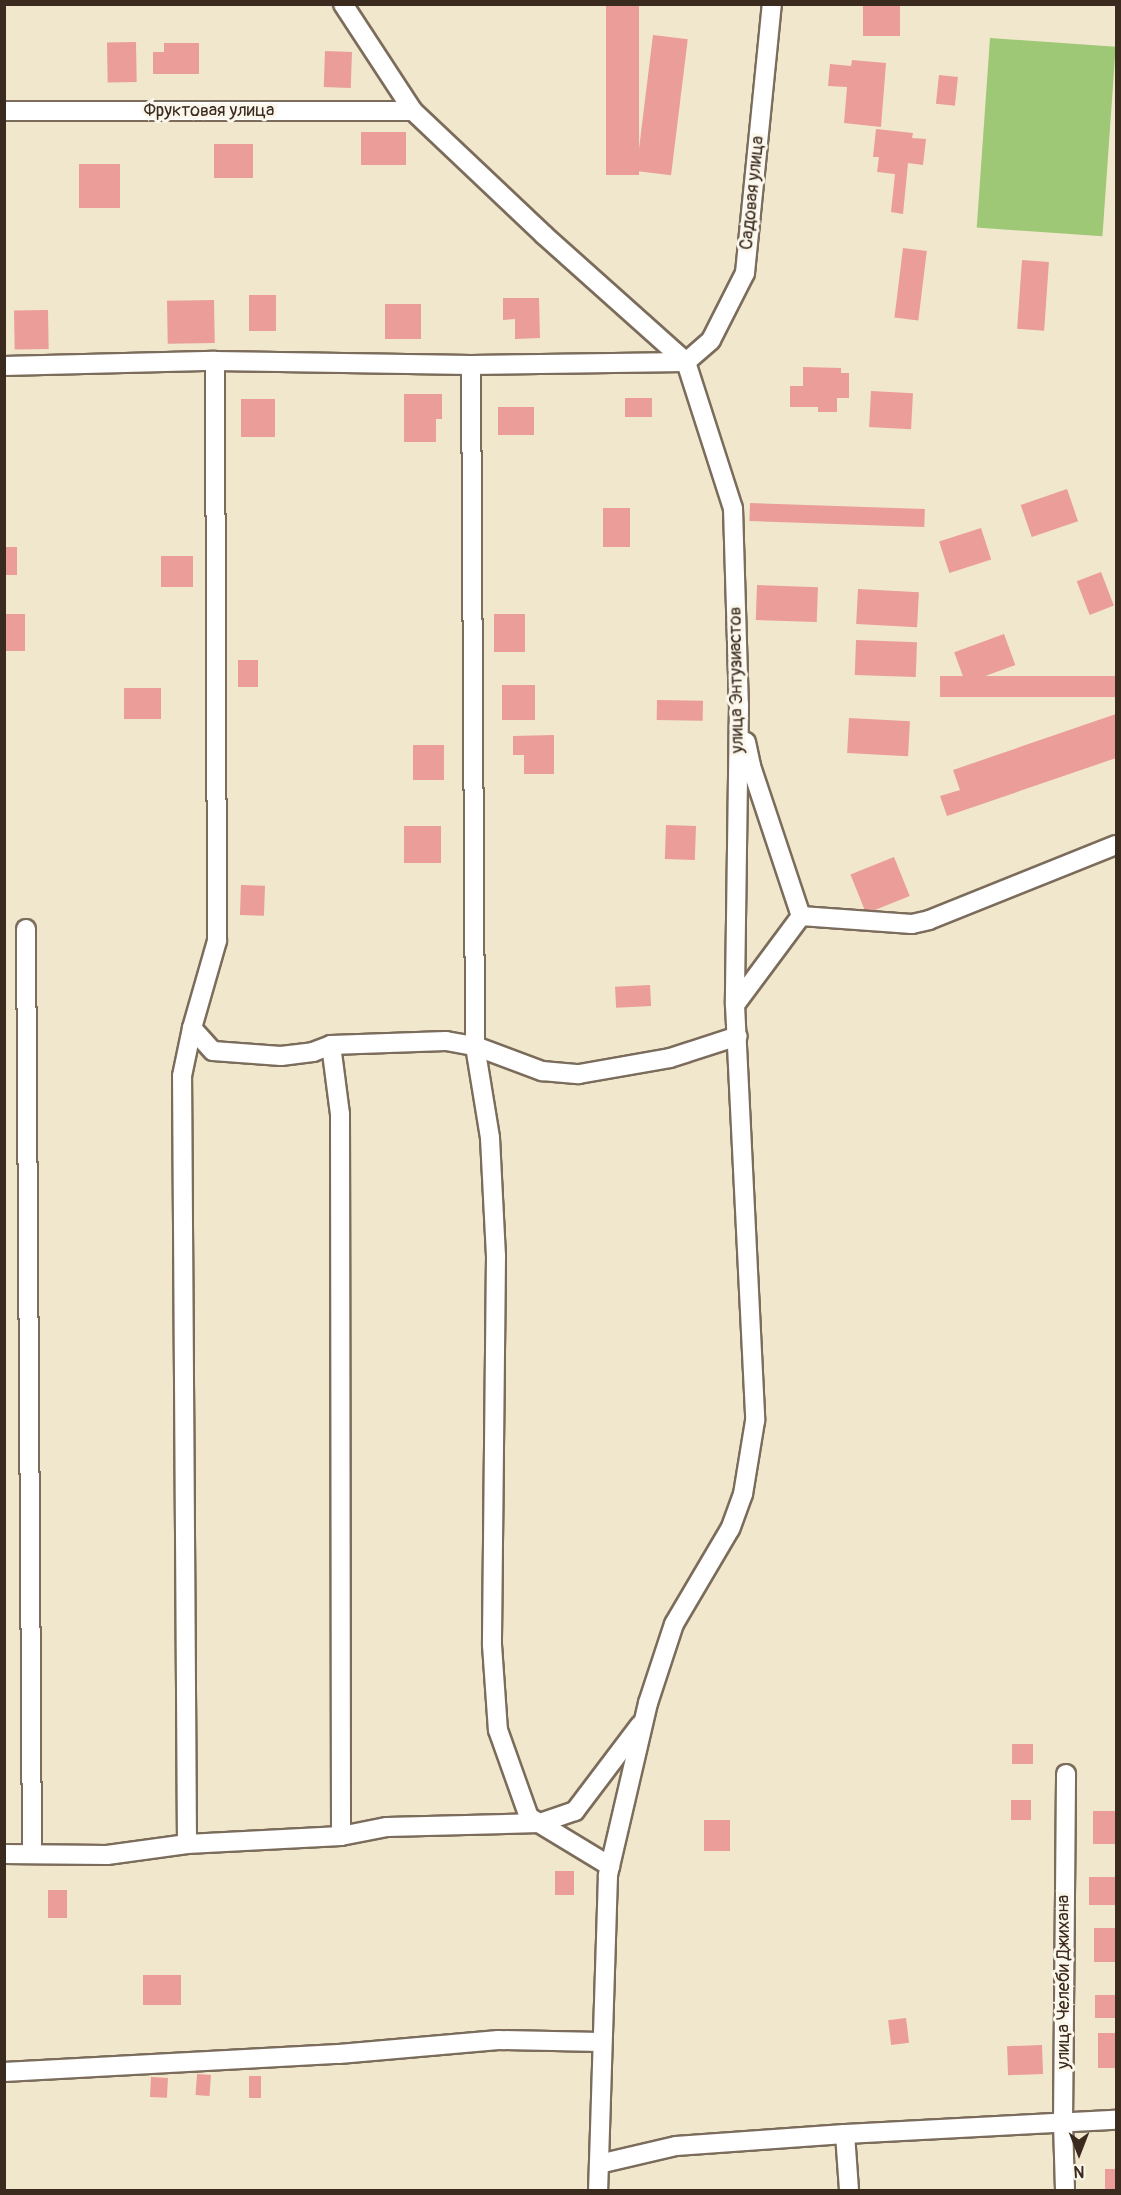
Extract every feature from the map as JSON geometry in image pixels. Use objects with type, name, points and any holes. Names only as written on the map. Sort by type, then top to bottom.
[{"type":"street","points":[[343,4],[413,111],[544,235],[686,362]]},
{"type":"street","name":"Садовая улица","points":[[686,362],[711,340],[745,273],[772,4]]},
{"type":"street","name":"Фруктовая улица","points":[[4,111],[413,111]]},
{"type":"street","points":[[4,366],[215,361],[471,365],[686,362]]},
{"type":"street","points":[[187,1844],[182,1076],[192,1028],[217,941],[215,361]]},
{"type":"street","name":"улица Энтузиастов","points":[[598,2190],[601,2042],[610,1866],[645,1720],[674,1624],[730,1529],[743,1494],[755,1421],[735,1005],[739,705],[733,508],[686,362]]},
{"type":"street","points":[[471,365],[475,1046],[490,1138],[496,1256],[492,1645],[498,1730],[529,1817],[610,1866]]},
{"type":"street","points":[[739,705],[751,766],[801,916]]},
{"type":"street","points":[[801,916],[912,924],[929,920],[1116,845]]},
{"type":"street","points":[[735,1005],[801,916]]},
{"type":"street","points":[[26,929],[32,1852]]},
{"type":"street","points":[[192,1028],[213,1051],[282,1056],[313,1052],[331,1045],[446,1041],[475,1046],[542,1071],[579,1074],[670,1058],[738,1036]]},
{"type":"street","points":[[331,1045],[340,1114],[341,1836]]},
{"type":"street","points":[[4,1854],[32,1852],[106,1854],[187,1844],[341,1836],[387,1827],[540,1823],[575,1811],[645,1720]]},
{"type":"street","name":"улица Челеби Джихана","points":[[1065,2190],[1063,2123],[1066,1774]]},
{"type":"street","points":[[4,2072],[339,2055],[498,2040],[601,2042]]},
{"type":"street","points":[[599,2164],[676,2146],[845,2134],[1116,2120]]},
{"type":"street","points":[[845,2134],[849,2190]]},
{"type":"green space","points":[[990,38],[1116,47],[1102,236],[977,228]]},
{"type":"building","points":[[606,4],[639,4],[639,175],[606,175]]},
{"type":"building","points":[[863,4],[900,4],[900,36],[863,36]]},
{"type":"building","points":[[653,35],[688,39],[671,175],[636,171]]},
{"type":"building","points":[[136,42],[137,82],[108,83],[107,43]]},
{"type":"building","points":[[164,43],[199,43],[199,74],[153,74],[153,52],[164,52]]},
{"type":"building","points":[[325,51],[352,52],[351,88],[324,87]]},
{"type":"building","points":[[852,60],[886,63],[881,127],[844,123],[847,87],[828,86],[830,64],[851,66]]},
{"type":"building","points":[[939,75],[958,77],[955,106],[936,104]]},
{"type":"building","points":[[876,129],[913,133],[912,138],[926,139],[923,165],[908,163],[903,214],[891,212],[895,174],[877,172],[879,157],[873,157]]},
{"type":"building","points":[[361,132],[406,132],[406,165],[361,165]]},
{"type":"building","points":[[214,144],[253,144],[253,178],[214,178]]},
{"type":"building","points":[[79,164],[120,164],[120,208],[79,208]]},
{"type":"building","points":[[903,248],[927,251],[918,320],[894,317]]},
{"type":"building","points":[[1022,260],[1049,262],[1044,331],[1017,329]]},
{"type":"building","points":[[249,295],[276,295],[276,331],[249,331]]},
{"type":"building","points":[[503,298],[539,298],[540,338],[515,339],[515,319],[503,320]]},
{"type":"building","points":[[214,300],[215,343],[168,344],[167,301]]},
{"type":"building","points":[[385,304],[421,304],[421,339],[385,339]]},
{"type":"building","points":[[48,310],[49,349],[15,350],[14,311]]},
{"type":"building","points":[[803,367],[841,368],[841,373],[849,373],[849,398],[837,398],[837,412],[818,412],[818,407],[790,407],[790,386],[803,386]]},
{"type":"building","points":[[871,391],[913,393],[911,429],[869,427]]},
{"type":"building","points":[[404,394],[442,394],[442,419],[436,419],[436,442],[404,442]]},
{"type":"building","points":[[625,398],[652,398],[652,417],[625,417]]},
{"type":"building","points":[[241,399],[275,399],[275,437],[241,437]]},
{"type":"building","points":[[498,407],[534,407],[534,435],[498,435]]},
{"type":"building","points":[[1067,489],[1078,521],[1032,537],[1021,505]]},
{"type":"building","points":[[750,503],[925,509],[924,527],[749,521]]},
{"type":"building","points":[[603,508],[630,508],[630,547],[603,547]]},
{"type":"building","points":[[981,528],[991,559],[949,573],[939,542]]},
{"type":"building","points":[[4,547],[17,547],[17,575],[4,575]]},
{"type":"building","points":[[161,556],[193,556],[193,587],[161,587]]},
{"type":"building","points":[[1101,572],[1114,606],[1090,615],[1077,581]]},
{"type":"building","points":[[757,585],[818,587],[817,622],[756,620]]},
{"type":"building","points":[[858,589],[919,592],[917,627],[856,624]]},
{"type":"building","points":[[4,614],[25,614],[25,651],[4,651]]},
{"type":"building","points":[[494,614],[525,614],[525,652],[494,652]]},
{"type":"building","points":[[1004,634],[1015,665],[965,683],[954,652]]},
{"type":"building","points":[[856,640],[917,642],[916,677],[855,675]]},
{"type":"building","points":[[238,660],[258,660],[258,687],[238,687]]},
{"type":"building","points":[[940,676],[1116,676],[1116,697],[940,697]]},
{"type":"building","points":[[502,685],[535,685],[535,720],[502,720]]},
{"type":"building","points":[[124,688],[161,688],[161,719],[124,719]]},
{"type":"building","points":[[657,700],[703,701],[703,721],[657,720]]},
{"type":"building","points":[[1116,714],[1116,758],[947,816],[940,796],[960,790],[953,770]]},
{"type":"building","points":[[849,718],[910,721],[908,756],[847,753]]},
{"type":"building","points":[[554,735],[554,774],[524,774],[524,755],[513,755],[513,736]]},
{"type":"building","points":[[413,745],[444,745],[444,780],[413,780]]},
{"type":"building","points":[[666,825],[696,826],[695,860],[665,859]]},
{"type":"building","points":[[404,826],[441,826],[441,863],[404,863]]},
{"type":"building","points":[[894,857],[910,896],[866,914],[850,875]]},
{"type":"building","points":[[241,885],[265,886],[264,916],[240,915]]},
{"type":"building","points":[[650,985],[651,1006],[616,1008],[615,987]]},
{"type":"building","points":[[1012,1744],[1033,1744],[1033,1764],[1012,1764]]},
{"type":"building","points":[[1011,1800],[1031,1800],[1031,1820],[1011,1820]]},
{"type":"building","points":[[1093,1811],[1116,1811],[1116,1844],[1093,1844]]},
{"type":"building","points":[[704,1820],[730,1820],[730,1851],[704,1851]]},
{"type":"building","points":[[555,1871],[574,1871],[574,1895],[555,1895]]},
{"type":"building","points":[[1089,1877],[1116,1877],[1116,1905],[1089,1905]]},
{"type":"building","points":[[48,1890],[67,1890],[67,1918],[48,1918]]},
{"type":"building","points":[[1094,1928],[1116,1928],[1116,1962],[1094,1962]]},
{"type":"building","points":[[143,1975],[181,1975],[181,2005],[143,2005]]},
{"type":"building","points":[[1095,1995],[1116,1995],[1116,2018],[1095,2018]]},
{"type":"building","points":[[906,2018],[909,2043],[891,2045],[888,2020]]},
{"type":"building","points":[[1098,2033],[1116,2033],[1116,2068],[1098,2068]]},
{"type":"building","points":[[1042,2045],[1043,2074],[1008,2075],[1007,2046]]},
{"type":"building","points":[[197,2074],[211,2075],[210,2096],[196,2095]]},
{"type":"building","points":[[249,2076],[261,2076],[261,2098],[249,2098]]},
{"type":"building","points":[[151,2077],[168,2078],[167,2098],[150,2097]]},
{"type":"building","points":[[1105,2169],[1116,2169],[1116,2190],[1105,2190]]}]
